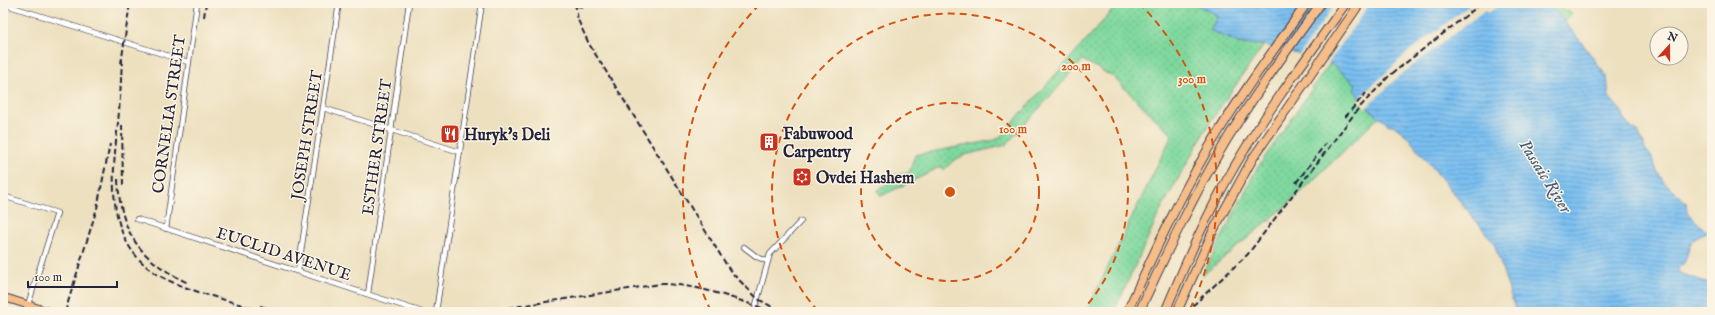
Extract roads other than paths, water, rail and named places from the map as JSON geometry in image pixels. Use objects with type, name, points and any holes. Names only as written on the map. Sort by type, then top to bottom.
[{"type":"highway","points":[[1127,312],[1173,213],[1201,161],[1242,95],[1307,3]]},
{"type":"highway","points":[[1139,312],[1185,214],[1219,153],[1256,96],[1321,3]]},
{"type":"highway","points":[[1165,312],[1205,222],[1233,169],[1274,105],[1346,3]]},
{"type":"highway","points":[[1177,312],[1213,231],[1253,158],[1360,3]]},
{"type":"main road","points":[[3,297],[50,312]]},
{"type":"street","name":"CORNELIA STREET","points":[[166,229],[197,3]]},
{"type":"street","name":"JOSEPH STREET","points":[[298,271],[339,3]]},
{"type":"street","name":"ESTHER STREET","points":[[368,294],[410,3]]},
{"type":"street","points":[[436,312],[482,3]]},
{"type":"street","points":[[574,3],[580,5]]},
{"type":"street","points":[[3,4],[188,62]]},
{"type":"street","points":[[323,108],[460,152]]},
{"type":"street","points":[[3,196],[57,213],[28,305]]},
{"type":"street","name":"EUCLID AVENUE","points":[[137,219],[422,312]]},
{"type":"street","points":[[754,312],[766,261],[801,220]]},
{"type":"street","points":[[744,247],[757,257],[766,261]]},
{"type":"water","name":"Passaic River","points":[[1194,3],[1542,3],[1556,11],[1607,77],[1609,97],[1623,113],[1625,121],[1631,128],[1638,131],[1644,144],[1644,148],[1651,156],[1657,171],[1664,182],[1686,202],[1687,212],[1705,230],[1706,233],[1696,238],[1690,244],[1685,262],[1678,268],[1679,273],[1712,284],[1712,312],[1516,312],[1494,243],[1406,135],[1393,125],[1389,125],[1362,103],[1354,89],[1356,84],[1330,63],[1264,45],[1241,44],[1210,30],[1218,16]]},
{"type":"railway","points":[[121,64],[130,3]]},
{"type":"railway","points":[[204,17],[206,3]]},
{"type":"railway","points":[[575,3],[578,20],[589,44],[731,272],[758,299],[781,312]]},
{"type":"railway","points":[[1186,312],[1248,254],[1358,109],[1389,76],[1482,3]]},
{"type":"railway","points":[[122,59],[114,170],[114,193],[117,214],[123,235],[134,253],[150,269],[172,282],[207,295],[265,312]]},
{"type":"railway","points":[[1345,117],[1366,93]]},
{"type":"railway","points":[[122,125],[123,185]]},
{"type":"railway","points":[[1296,183],[1326,143]]},
{"type":"railway","points":[[65,312],[97,208],[110,144]]},
{"type":"railway","points":[[118,179],[123,215],[128,230],[136,243],[145,254],[157,264],[171,274],[188,283]]},
{"type":"railway","points":[[482,312],[660,284],[688,286],[701,289],[728,296],[768,310]]},
{"type":"railway","points":[[260,306],[280,312]]},
{"type":"place","name":"Huryk's Deli","points":[[450,134]]},
{"type":"place","name":"Fabuwood Carpentry","points":[[769,142]]},
{"type":"place","name":"Ovdei Hashem","points":[[802,177]]}]
